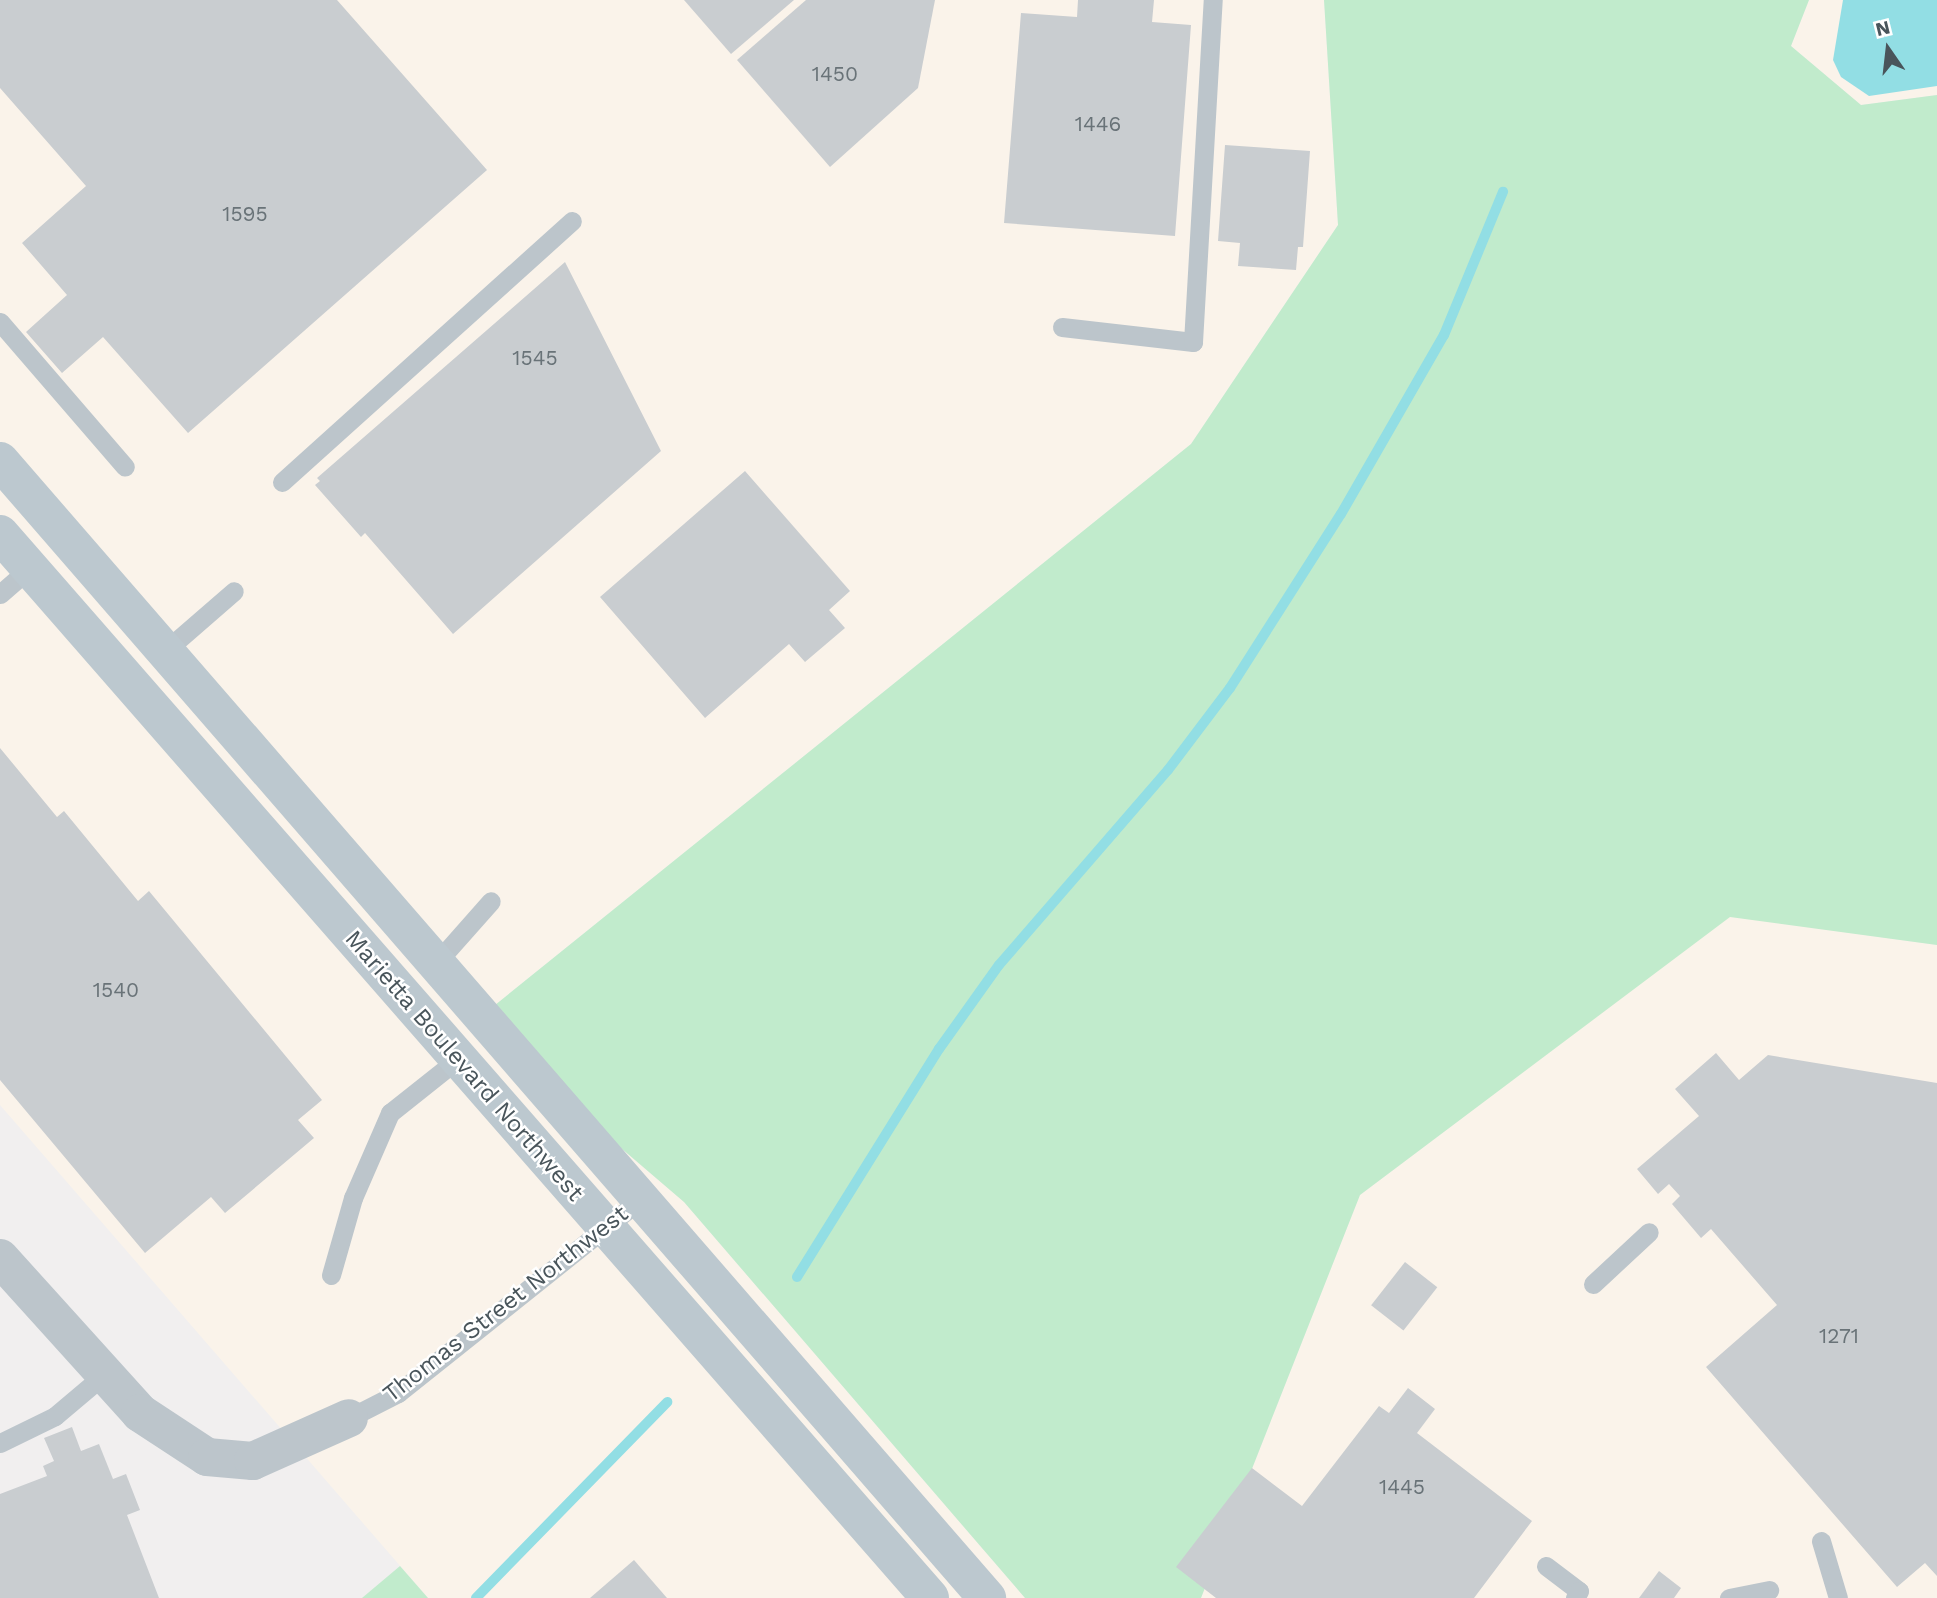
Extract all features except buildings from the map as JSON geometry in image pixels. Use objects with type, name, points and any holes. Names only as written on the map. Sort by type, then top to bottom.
[{"type":"main road","points":[[0,461],[987,1598]]},
{"type":"main road","name":"Marietta Boulevard Northwest","points":[[0,534],[930,1598]]},
{"type":"street","name":"Thomas Street Northwest","points":[[3,1267],[106,1373],[140,1413],[207,1457],[253,1461],[349,1419]]},
{"type":"lane","points":[[1062,327],[1193,342],[1213,0]]},
{"type":"lane","points":[[282,482],[572,221]]},
{"type":"lane","points":[[0,322],[125,467]]},
{"type":"lane","points":[[0,594],[30,568]]},
{"type":"lane","points":[[165,651],[234,592]]},
{"type":"lane","points":[[437,962],[491,901]]},
{"type":"lane","points":[[331,1275],[353,1198],[390,1113],[458,1059]]},
{"type":"lane","name":"Thomas Street Northwest","points":[[349,1419],[398,1393],[642,1198]]},
{"type":"lane","points":[[1593,1284],[1649,1232]]},
{"type":"lane","points":[[0,1443],[55,1416],[106,1373]]},
{"type":"lane","points":[[1821,1541],[1838,1598]]},
{"type":"lane","points":[[1546,1566],[1579,1591],[1575,1598]]},
{"type":"lane","points":[[1729,1598],[1769,1590]]},
{"type":"shaded area","points":[[0,0],[1324,0],[1338,225],[1191,444],[474,1022],[684,1202],[1025,1598],[428,1598],[0,1105]]},
{"type":"shaded area","points":[[1809,0],[1937,0],[1937,95],[1861,105],[1791,46]]},
{"type":"shaded area","points":[[1730,916],[1937,945],[1937,1598],[1201,1598],[1360,1195]]},
{"type":"green space","points":[[1324,0],[1809,0],[1791,46],[1861,105],[1937,95],[1937,945],[1730,917],[1360,1195],[1201,1598],[1025,1598],[684,1202],[474,1022],[1191,444],[1338,225]]},
{"type":"green space","points":[[400,1566],[428,1598],[362,1598]]},
{"type":"water","points":[[1843,0],[1937,0],[1937,86],[1869,96],[1841,77],[1833,60]]},
{"type":"waterway","points":[[797,1277],[939,1049],[999,965],[1168,770],[1230,688],[1341,514],[1444,335],[1503,192]]},
{"type":"waterway","points":[[476,1598],[667,1402]]}]
